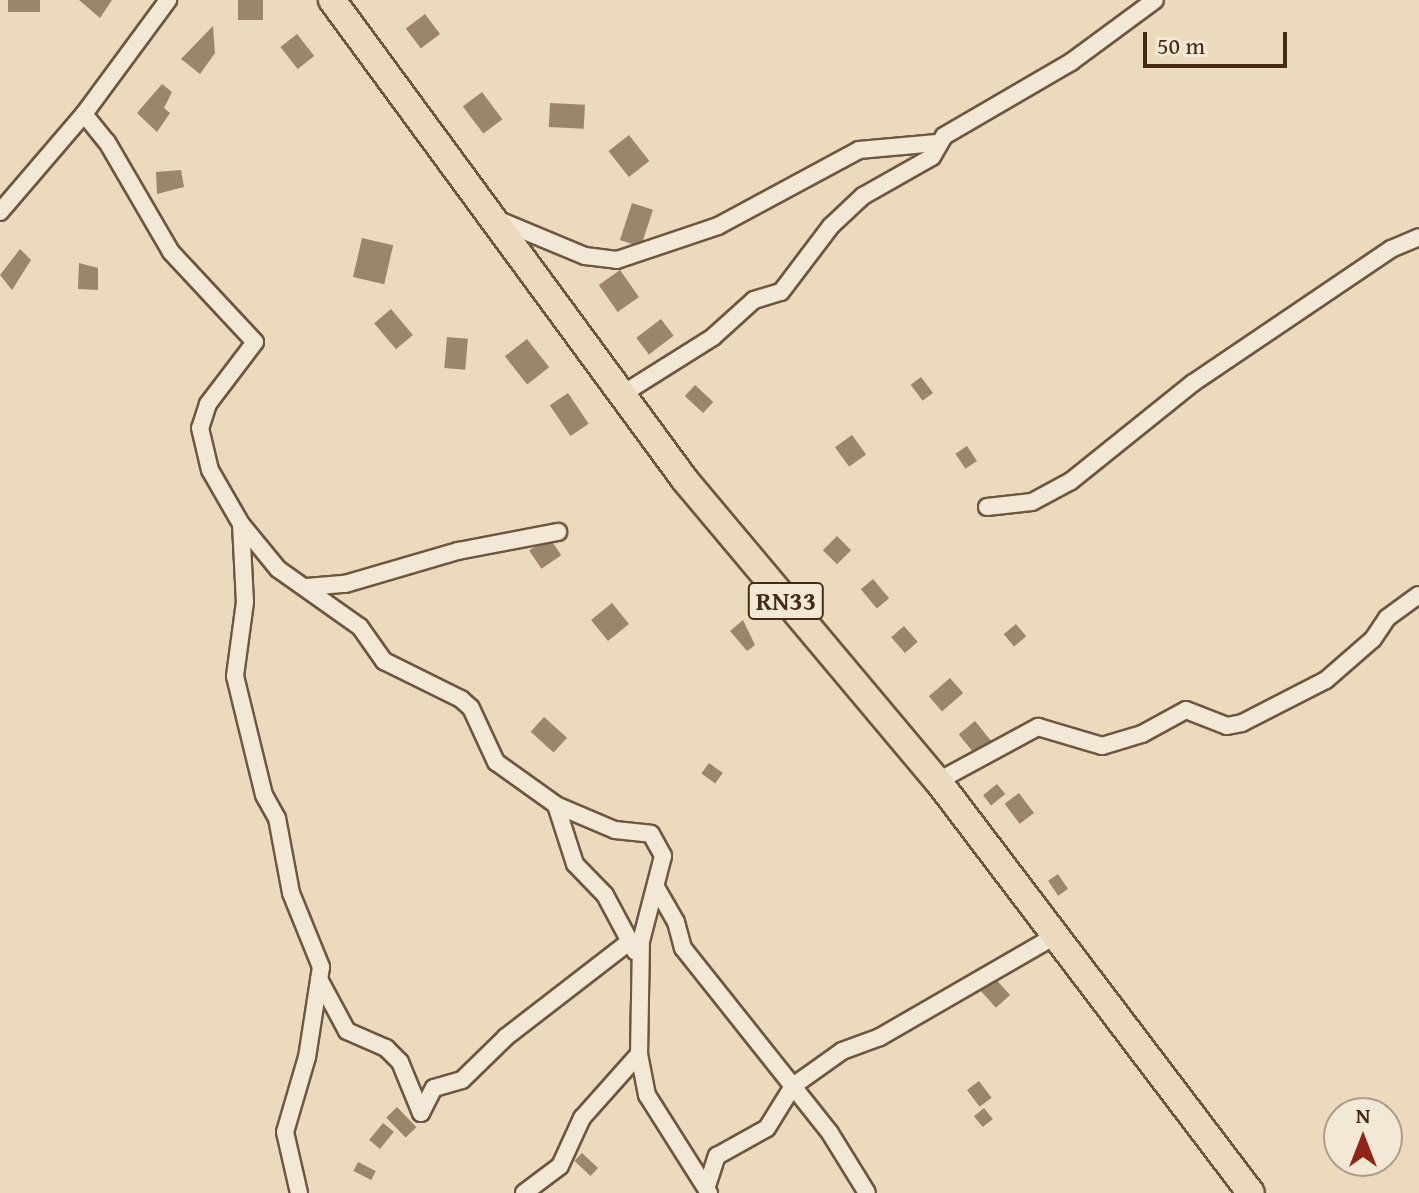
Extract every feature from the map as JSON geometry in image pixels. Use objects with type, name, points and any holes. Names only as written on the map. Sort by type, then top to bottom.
[{"type":"main road","name":"RN33","points":[[332,0],[695,492],[938,781],[1251,1193]]},
{"type":"street","points":[[490,217],[585,256],[617,260],[718,226],[859,150],[937,143],[1071,62],[1155,0]]},
{"type":"street","points":[[0,212],[84,114],[159,3]]},
{"type":"street","points":[[84,114],[107,142],[171,252],[255,342],[208,404],[200,428],[210,470],[241,524],[278,569],[360,627],[384,661],[461,699],[471,708],[496,762],[556,805],[615,830],[651,834],[663,856],[657,889],[645,917],[639,1054],[647,1095],[708,1190]]},
{"type":"street","points":[[621,395],[713,337],[754,300],[781,292],[831,226],[863,196],[932,157],[937,143]]},
{"type":"street","points":[[987,507],[1032,502],[1071,481],[1193,383],[1391,249],[1419,237]]},
{"type":"street","points":[[241,524],[245,602],[235,676],[264,795],[277,818],[291,893],[321,967],[307,1057],[285,1132],[299,1193]]},
{"type":"street","points":[[307,587],[345,584],[458,551],[558,532]]},
{"type":"street","points":[[938,781],[1038,727],[1102,746],[1142,734],[1186,710],[1227,726],[1242,723],[1326,680],[1373,639],[1387,618],[1419,595]]},
{"type":"street","points":[[556,805],[575,864],[605,895],[629,942],[641,958]]},
{"type":"street","points":[[657,889],[676,922],[683,948],[793,1086],[867,1193]]},
{"type":"street","points":[[708,1190],[717,1156],[767,1128],[793,1086],[842,1051],[880,1037],[1055,936]]},
{"type":"street","points":[[319,979],[347,1031],[386,1048],[400,1062],[421,1113],[434,1088],[462,1080],[506,1037],[629,942]]},
{"type":"street","points":[[524,1193],[560,1166],[582,1118],[639,1054]]},
{"type":"street","points":[[290,1157],[312,1193]]},
{"type":"building","points":[[8,0],[40,0],[40,12],[8,12]]},
{"type":"building","points":[[79,0],[112,0],[100,18]]},
{"type":"building","points":[[238,0],[263,0],[263,20],[238,20]]},
{"type":"building","points":[[425,14],[440,34],[421,48],[406,28]]},
{"type":"building","points":[[213,26],[215,53],[200,74],[181,59]]},
{"type":"building","points":[[297,34],[314,56],[298,69],[280,47]]},
{"type":"building","points":[[162,84],[172,92],[164,108],[170,113],[157,132],[137,113]]},
{"type":"building","points":[[482,92],[502,119],[483,134],[463,106]]},
{"type":"building","points":[[550,103],[585,105],[584,129],[549,127]]},
{"type":"building","points":[[629,135],[649,161],[629,177],[609,151]]},
{"type":"building","points":[[181,170],[184,187],[157,194],[156,172]]},
{"type":"building","points":[[632,203],[653,210],[641,247],[620,240]]},
{"type":"building","points":[[362,238],[393,245],[384,284],[353,277]]},
{"type":"building","points":[[20,249],[31,260],[12,290],[0,275]]},
{"type":"building","points":[[79,263],[98,268],[98,290],[78,289]]},
{"type":"building","points":[[620,270],[639,297],[618,312],[599,285]]},
{"type":"building","points":[[391,309],[413,335],[396,349],[374,323]]},
{"type":"building","points":[[661,319],[674,336],[649,354],[636,338]]},
{"type":"building","points":[[447,337],[468,339],[465,370],[444,368]]},
{"type":"building","points":[[527,339],[549,367],[527,385],[505,356]]},
{"type":"building","points":[[921,377],[933,393],[923,401],[911,385]]},
{"type":"building","points":[[695,385],[713,402],[703,413],[685,396]]},
{"type":"building","points":[[568,393],[589,424],[570,436],[550,405]]},
{"type":"building","points":[[852,435],[866,454],[849,467],[835,447]]},
{"type":"building","points":[[967,446],[977,461],[965,469],[955,454]]},
{"type":"building","points":[[837,536],[851,550],[837,564],[823,550]]},
{"type":"building","points":[[549,537],[561,555],[541,569],[529,550]]},
{"type":"building","points":[[873,579],[889,598],[877,608],[861,589]]},
{"type":"building","points":[[612,603],[629,624],[608,641],[591,620]]},
{"type":"building","points":[[743,620],[755,645],[747,651],[730,631]]},
{"type":"building","points":[[1016,624],[1026,636],[1014,647],[1004,634]]},
{"type":"building","points":[[904,626],[918,642],[905,653],[891,637]]},
{"type":"building","points":[[950,678],[963,693],[942,711],[929,696]]},
{"type":"building","points":[[544,717],[567,738],[554,753],[531,732]]},
{"type":"building","points":[[975,721],[992,742],[976,755],[959,734]]},
{"type":"building","points":[[709,763],[723,773],[715,784],[701,774]]},
{"type":"building","points":[[997,784],[1005,794],[991,805],[983,795]]},
{"type":"building","points":[[1019,793],[1034,813],[1020,824],[1005,804]]},
{"type":"building","points":[[1058,874],[1068,889],[1058,896],[1048,881]]},
{"type":"building","points":[[992,975],[1010,995],[996,1008],[978,988]]},
{"type":"building","points":[[979,1081],[992,1098],[980,1107],[967,1090]]},
{"type":"building","points":[[397,1107],[416,1127],[406,1138],[386,1117]]},
{"type":"building","points":[[984,1108],[993,1119],[983,1127],[974,1116]]},
{"type":"building","points":[[383,1123],[394,1132],[380,1149],[369,1140]]},
{"type":"building","points":[[582,1153],[598,1168],[591,1176],[574,1161]]},
{"type":"building","points":[[358,1162],[376,1171],[371,1180],[353,1171]]}]
